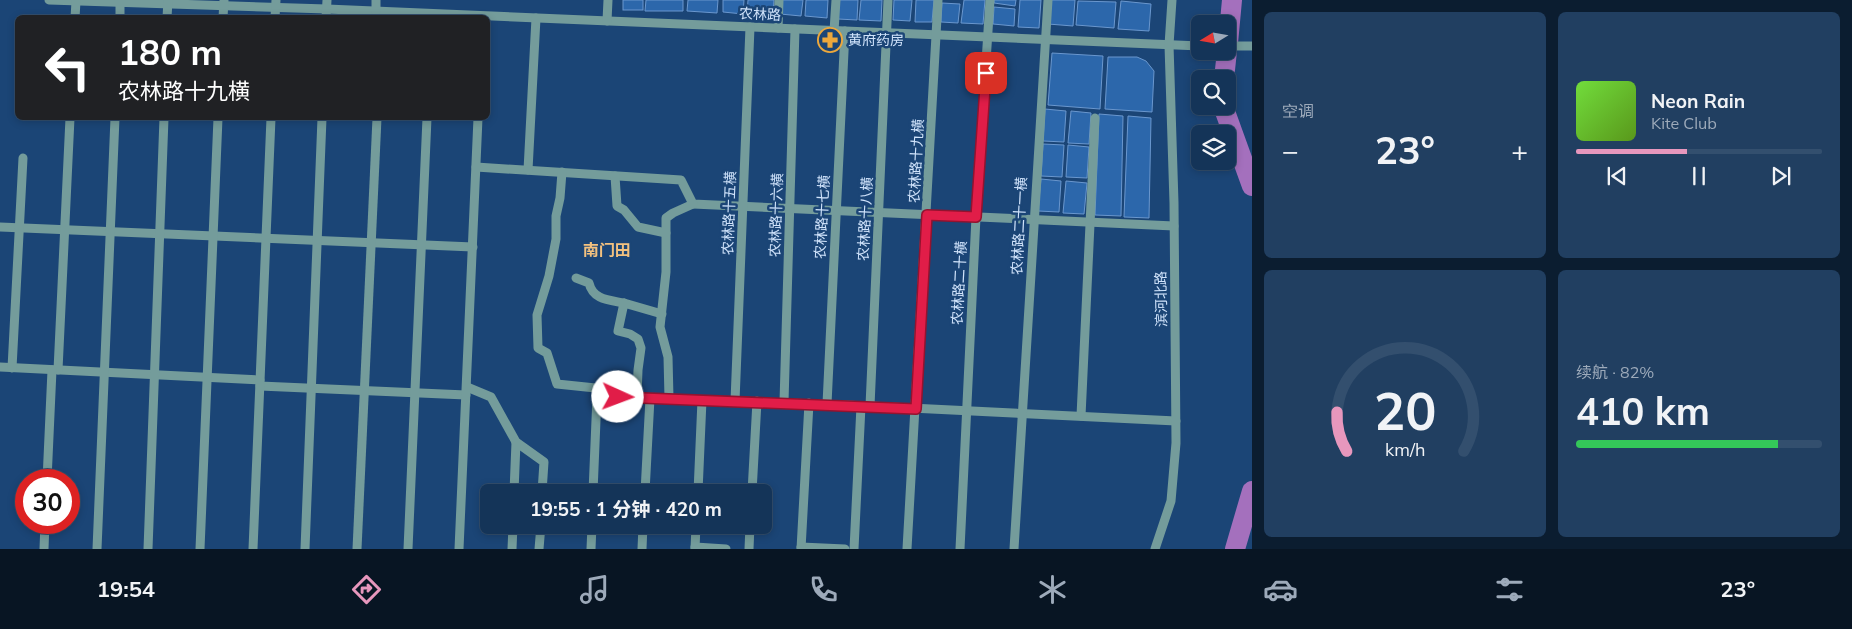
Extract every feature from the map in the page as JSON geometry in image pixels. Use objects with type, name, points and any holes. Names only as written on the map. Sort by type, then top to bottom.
[{"type":"street","name":"农林路","points":[[49,0],[276,4],[415,15]]},
{"type":"street","points":[[376,0],[380,13]]},
{"type":"street","points":[[607,21],[608,0]]},
{"type":"street","points":[[778,28],[779,0]]},
{"type":"street","points":[[834,31],[836,0]]},
{"type":"street","name":"农林路十八横","points":[[854,549],[879,213],[888,0]]},
{"type":"street","name":"农林路十九横","points":[[907,549],[938,0]]},
{"type":"street","name":"农林路二十横","points":[[960,549],[976,217],[990,0]]},
{"type":"street","name":"农林路二十一横","points":[[1014,549],[1048,0]]},
{"type":"street","name":"滨河北路","points":[[1155,549],[1171,501],[1176,443],[1174,226],[1169,45],[1172,0]]},
{"type":"street","points":[[75,15],[76,1]]},
{"type":"street","points":[[120,1],[120,15]]},
{"type":"street","points":[[168,2],[168,15]]},
{"type":"street","name":"农林路","points":[[490,17],[1191,46]]},
{"type":"street","points":[[528,170],[536,18]]},
{"type":"street","name":"农林路十五横","points":[[735,401],[750,27]]},
{"type":"street","name":"农林路十六横","points":[[784,402],[795,29]]},
{"type":"street","name":"农林路十七横","points":[[827,404],[845,31]]},
{"type":"street","points":[[1236,46],[1252,46]]},
{"type":"street","points":[[1080,416],[1095,118]]},
{"type":"street","points":[[48,469],[65,230],[70,120]]},
{"type":"street","points":[[96,549],[115,120]]},
{"type":"street","points":[[148,549],[164,120]]},
{"type":"street","points":[[200,549],[218,120]]},
{"type":"street","points":[[252,549],[271,120]]},
{"type":"street","points":[[305,549],[322,120]]},
{"type":"street","points":[[357,549],[377,120]]},
{"type":"street","points":[[408,549],[427,120]]},
{"type":"street","points":[[460,549],[478,120]]},
{"type":"street","points":[[12,368],[23,158]]},
{"type":"street","points":[[476,167],[681,180],[693,204]]},
{"type":"street","points":[[562,172],[560,198],[556,216],[556,239],[550,276],[537,315],[538,348],[547,353],[557,384],[605,389],[618,397]]},
{"type":"street","points":[[615,176],[617,206],[624,210],[638,226],[666,233]]},
{"type":"street","points":[[669,398],[668,357],[660,328],[666,272],[666,218],[693,204],[1174,226]]},
{"type":"street","points":[[0,227],[473,247]]},
{"type":"street","points":[[576,278],[589,283],[590,291],[598,298],[662,314]]},
{"type":"street","points":[[624,303],[618,331],[630,334],[638,339],[641,348],[637,397]]},
{"type":"street","points":[[0,367],[207,378],[311,388],[415,393],[466,391],[491,397],[516,442],[544,462],[543,484]]},
{"type":"street","points":[[593,484],[597,396],[784,402],[1176,421]]},
{"type":"street","points":[[645,484],[650,398]]},
{"type":"street","points":[[698,484],[702,400]]},
{"type":"street","points":[[752,484],[756,401]]},
{"type":"street","points":[[808,404],[801,548],[845,549]]},
{"type":"street","points":[[514,484],[516,442]]},
{"type":"street","points":[[44,549],[45,534]]},
{"type":"street","points":[[512,549],[513,534]]},
{"type":"street","points":[[540,549],[541,534]]},
{"type":"street","points":[[591,549],[592,534]]},
{"type":"street","points":[[642,549],[643,534]]},
{"type":"street","points":[[696,534],[695,548],[726,549]]},
{"type":"street","points":[[749,549],[750,534]]},
{"type":"building","points":[[623,0],[643,0],[643,10],[623,10]]},
{"type":"building","points":[[646,0],[683,0],[683,11],[645,11]]},
{"type":"building","points":[[688,0],[718,0],[717,13],[687,11]]},
{"type":"building","points":[[723,0],[744,0],[743,14],[723,12]]},
{"type":"building","points":[[748,0],[774,0],[773,16],[747,14]]},
{"type":"building","points":[[781,0],[803,0],[801,16],[780,14]]},
{"type":"building","points":[[806,0],[828,0],[827,18],[805,16]]},
{"type":"building","points":[[839,0],[858,0],[857,20],[838,19]]},
{"type":"building","points":[[861,0],[882,0],[881,21],[859,20]]},
{"type":"building","points":[[894,0],[912,0],[910,21],[893,20]]},
{"type":"building","points":[[916,0],[934,0],[932,22],[915,22]]},
{"type":"building","points":[[964,0],[985,0],[983,24],[961,23]]},
{"type":"building","points":[[994,0],[1016,0],[1015,6],[994,3]]},
{"type":"building","points":[[1020,0],[1041,0],[1039,28],[1018,27]]},
{"type":"building","points":[[1050,0],[1075,0],[1073,26],[1048,24]]},
{"type":"building","points":[[1078,1],[1116,2],[1114,28],[1076,25]]},
{"type":"building","points":[[1121,1],[1151,4],[1149,31],[1118,29]]},
{"type":"building","points":[[942,3],[960,4],[958,23],[941,22]]},
{"type":"building","points":[[994,7],[1015,9],[1014,26],[993,24]]},
{"type":"building","points":[[1052,53],[1103,56],[1100,109],[1048,105]]},
{"type":"building","points":[[1108,57],[1137,57],[1146,61],[1154,71],[1152,112],[1105,109]]},
{"type":"building","points":[[1045,109],[1066,111],[1064,142],[1043,141]]},
{"type":"building","points":[[1071,111],[1091,113],[1089,144],[1068,143]]},
{"type":"building","points":[[1099,114],[1123,116],[1121,216],[1095,215]]},
{"type":"building","points":[[1128,116],[1151,118],[1149,218],[1124,217]]},
{"type":"building","points":[[1043,144],[1064,145],[1062,177],[1041,176]]},
{"type":"building","points":[[1068,145],[1089,147],[1087,178],[1066,177]]},
{"type":"building","points":[[1041,179],[1061,181],[1059,212],[1038,211]]},
{"type":"building","points":[[1066,181],[1087,183],[1084,214],[1063,213]]},
{"type":"waterway","points":[[1231,15],[1232,0]]},
{"type":"waterway","points":[[1225,70],[1226,60]]},
{"type":"waterway","points":[[1226,115],[1252,186]]},
{"type":"waterway","points":[[1235,549],[1252,491]]},
{"type":"place","name":"黄府药房","points":[[830,40]]},
{"type":"district","name":"南门田","points":[[607,250]]},
{"type":"route","points":[[618,397],[784,402],[916,409],[927,215],[976,217],[986,73]]}]
